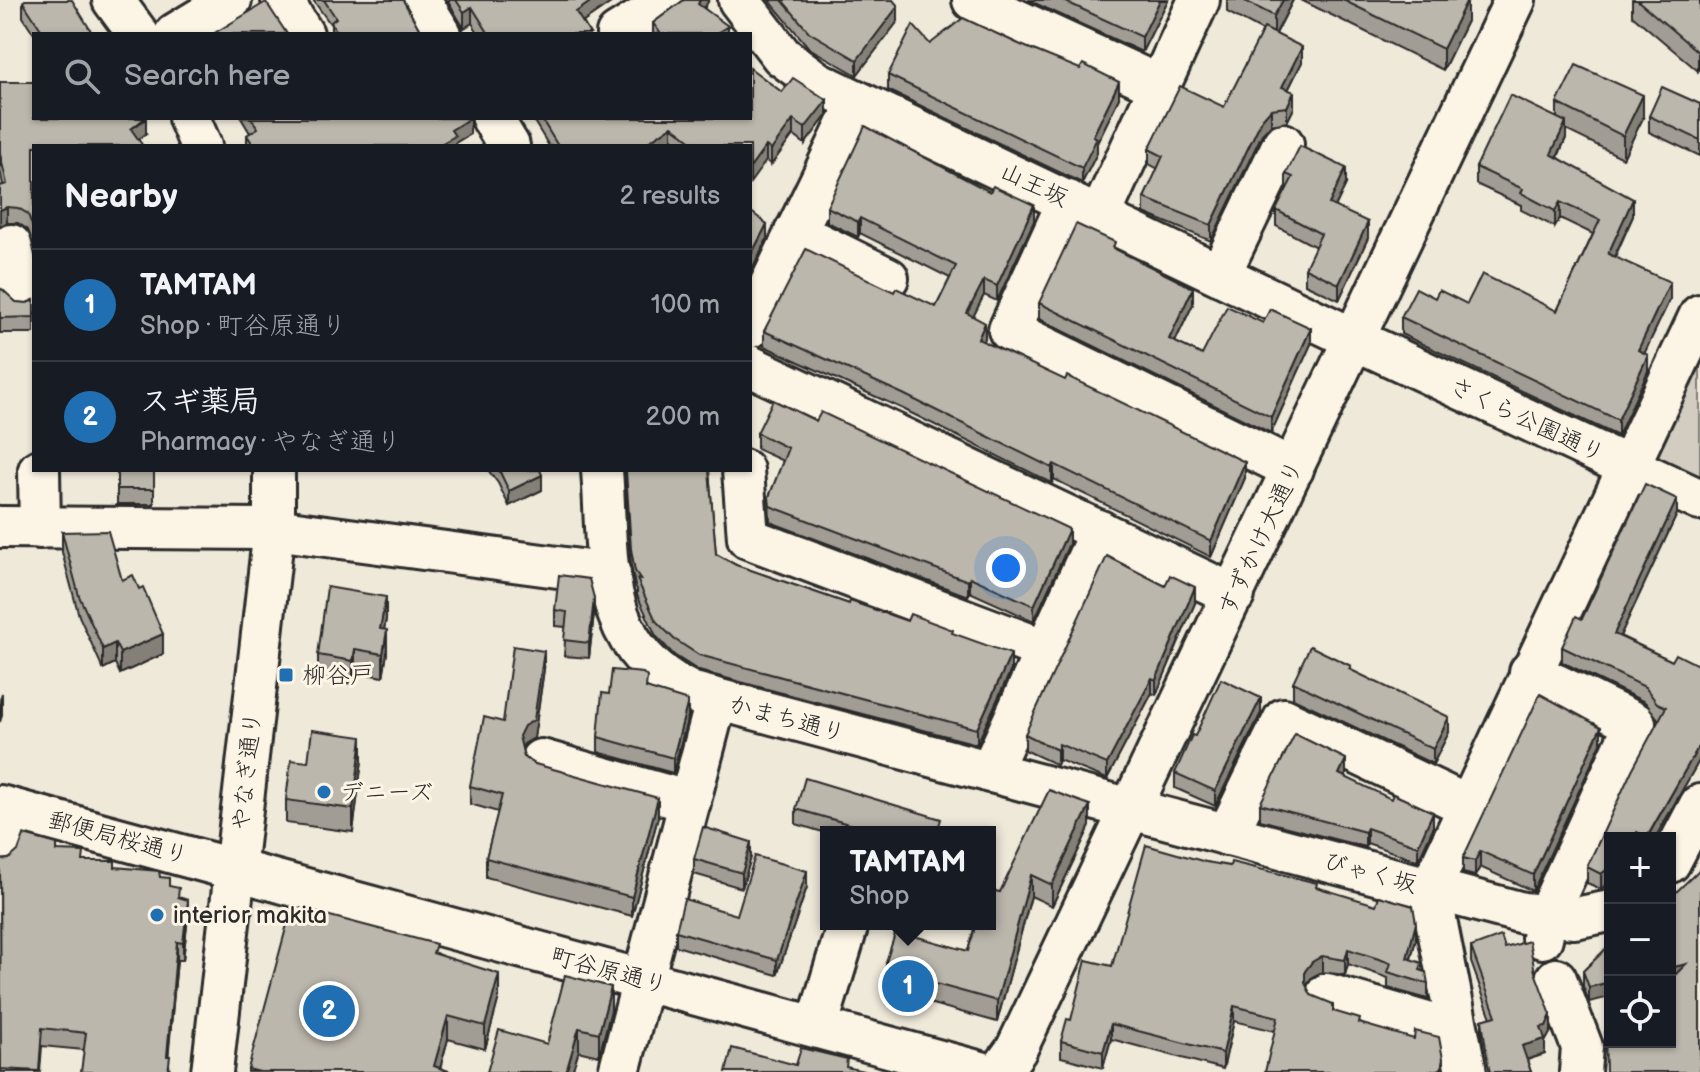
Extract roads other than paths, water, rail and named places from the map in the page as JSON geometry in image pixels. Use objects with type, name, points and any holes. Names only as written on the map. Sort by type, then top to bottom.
[{"type":"street","points":[[113,0],[137,32]]},
{"type":"street","points":[[178,32],[231,0]]},
{"type":"street","points":[[282,0],[302,32]]},
{"type":"street","points":[[420,0],[440,32]]},
{"type":"street","points":[[627,31],[671,0]]},
{"type":"street","name":"山王坂","points":[[739,0],[782,56],[817,82],[1354,339]]},
{"type":"street","points":[[973,0],[1160,86]]},
{"type":"street","points":[[1199,0],[1160,86],[1009,330],[1293,469]]},
{"type":"street","name":"すずかけ大通り","points":[[1000,1072],[1016,1050],[1132,809],[1515,0]]},
{"type":"street","points":[[752,323],[858,103]]},
{"type":"street","points":[[190,120],[200,144]]},
{"type":"street","points":[[493,120],[508,144]]},
{"type":"street","points":[[1220,274],[1283,144]]},
{"type":"street","points":[[795,232],[888,278]]},
{"type":"street","points":[[1466,1072],[1430,889],[1700,315]]},
{"type":"street","name":"さくら公園通り","points":[[1354,339],[1700,500]]},
{"type":"street","points":[[752,367],[1234,595]]},
{"type":"street","points":[[39,472],[40,528]]},
{"type":"street","name":"やなぎ通り","points":[[212,1072],[274,529],[274,472]]},
{"type":"street","name":"かまち通り","points":[[602,472],[610,574],[621,626],[637,652],[661,677],[716,701],[1132,809]]},
{"type":"street","points":[[743,472],[748,538],[1045,650]]},
{"type":"street","points":[[0,527],[274,529],[610,574]]},
{"type":"street","points":[[990,772],[1100,531]]},
{"type":"street","points":[[1530,672],[1635,723],[1544,928]]},
{"type":"street","points":[[619,1072],[716,701]]},
{"type":"street","points":[[1227,835],[1284,719],[1468,806]]},
{"type":"street","points":[[541,760],[690,802]]},
{"type":"street","points":[[1676,851],[1700,805]]},
{"type":"street","points":[[0,855],[3,807]]},
{"type":"street","name":"郵便局桜通り","points":[[3,807],[236,870]]},
{"type":"street","name":"びゃく坂","points":[[1132,809],[1430,889],[1544,928],[1604,912]]},
{"type":"street","name":"町谷原通り","points":[[236,870],[981,1072]]},
{"type":"street","points":[[817,1027],[846,930]]},
{"type":"street","points":[[1556,979],[1582,1047],[1580,1072]]},
{"type":"street","points":[[1349,991],[1458,1032]]},
{"type":"place","name":"柳谷戸","points":[[286,675]]},
{"type":"place","name":"デニーズ","points":[[324,792]]},
{"type":"place","name":"interior makita","points":[[157,915]]},
{"type":"place","name":"TAMTAM","points":[[908,986]]},
{"type":"place","name":"スギ薬局","points":[[329,1011]]}]
